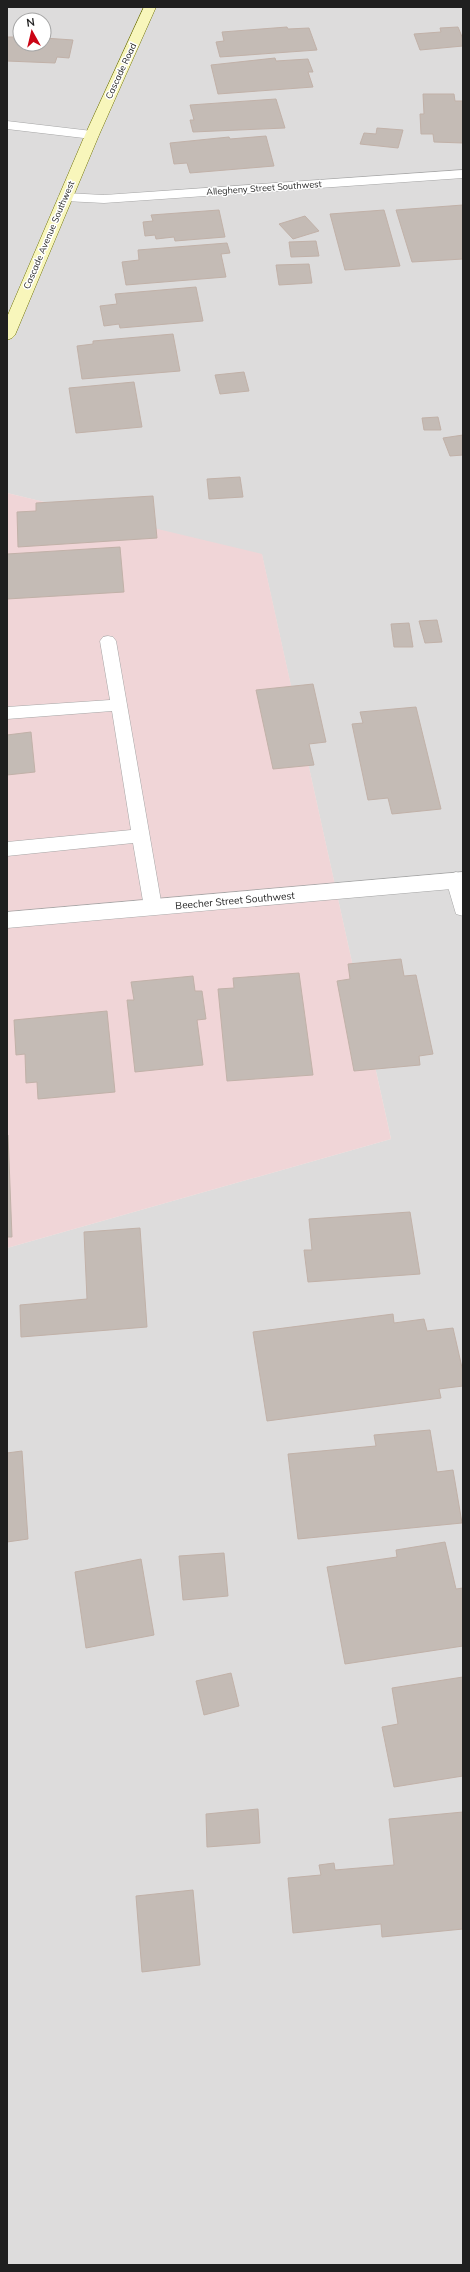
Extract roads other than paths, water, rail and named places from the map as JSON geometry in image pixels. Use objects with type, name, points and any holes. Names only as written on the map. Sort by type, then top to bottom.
[{"type":"main road","name":"Cascade Road","points":[[92,135],[150,7]]},
{"type":"main road","name":"Cascade Avenue Southwest","points":[[7,335],[92,135]]},
{"type":"street","points":[[7,125],[92,135]]},
{"type":"street","name":"Allegheny Street Southwest","points":[[65,197],[104,199],[463,174]]},
{"type":"street","points":[[459,880],[463,908]]},
{"type":"street","name":"Beecher Street Southwest","points":[[7,920],[459,880]]},
{"type":"lane","points":[[108,641],[120,705],[139,836],[153,907]]},
{"type":"lane","points":[[7,713],[120,705]]},
{"type":"lane","points":[[7,849],[139,836]]}]
